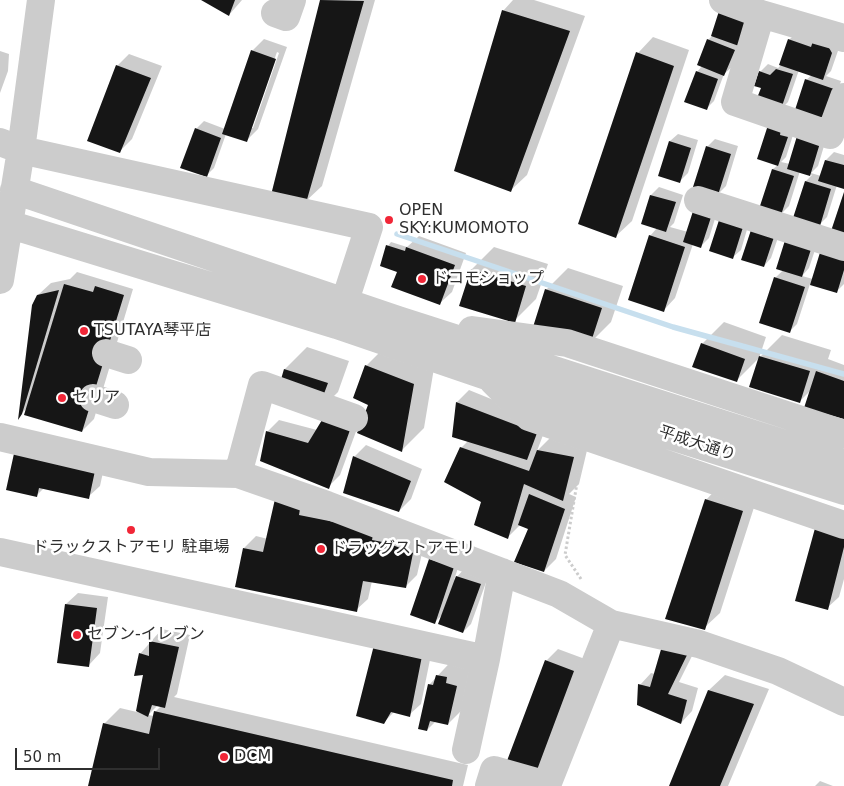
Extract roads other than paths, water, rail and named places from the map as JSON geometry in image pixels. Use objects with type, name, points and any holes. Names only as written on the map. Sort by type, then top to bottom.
[{"type":"street","points":[[0,280],[14,190],[10,146],[41,0]]},
{"type":"street","points":[[723,0],[762,14],[844,38]]},
{"type":"street","points":[[762,14],[735,102],[830,135],[844,97]]},
{"type":"street","points":[[10,146],[370,227],[340,314]]},
{"type":"street","points":[[14,190],[340,314]]},
{"type":"street","points":[[698,200],[844,247]]},
{"type":"street","points":[[8,224],[340,314],[567,343],[844,434]]},
{"type":"street","name":"平成大通り","points":[[340,314],[490,378],[844,490]]},
{"type":"street","name":"平成大通り","points":[[398,320],[844,463]]},
{"type":"street","points":[[490,378],[529,417],[844,525]]},
{"type":"street","points":[[238,474],[262,385],[354,418]]},
{"type":"street","points":[[0,438],[149,472],[238,474],[327,505],[558,594],[611,624],[700,644],[778,671],[844,702]]},
{"type":"street","points":[[0,552],[486,659]]},
{"type":"street","points":[[466,750],[486,659],[502,572]]},
{"type":"street","points":[[489,786],[494,770],[547,785],[611,624]]},
{"type":"waterway","points":[[397,234],[673,327],[844,374]]},
{"type":"place","name":"OPEN SKY:KUMOMOTO","points":[[389,220]]},
{"type":"place","name":"ドコモショップ","points":[[422,279]]},
{"type":"place","name":"TSUTAYA琴平店","points":[[84,331]]},
{"type":"place","name":"セリア","points":[[62,398]]},
{"type":"place","name":"ドラックストアモリ 駐車場","points":[[131,530]]},
{"type":"place","name":"ドラッグストアモリ","points":[[321,549]]},
{"type":"place","name":"セブン-イレブン","points":[[77,635]]},
{"type":"place","name":"DCM","points":[[224,757]]}]
